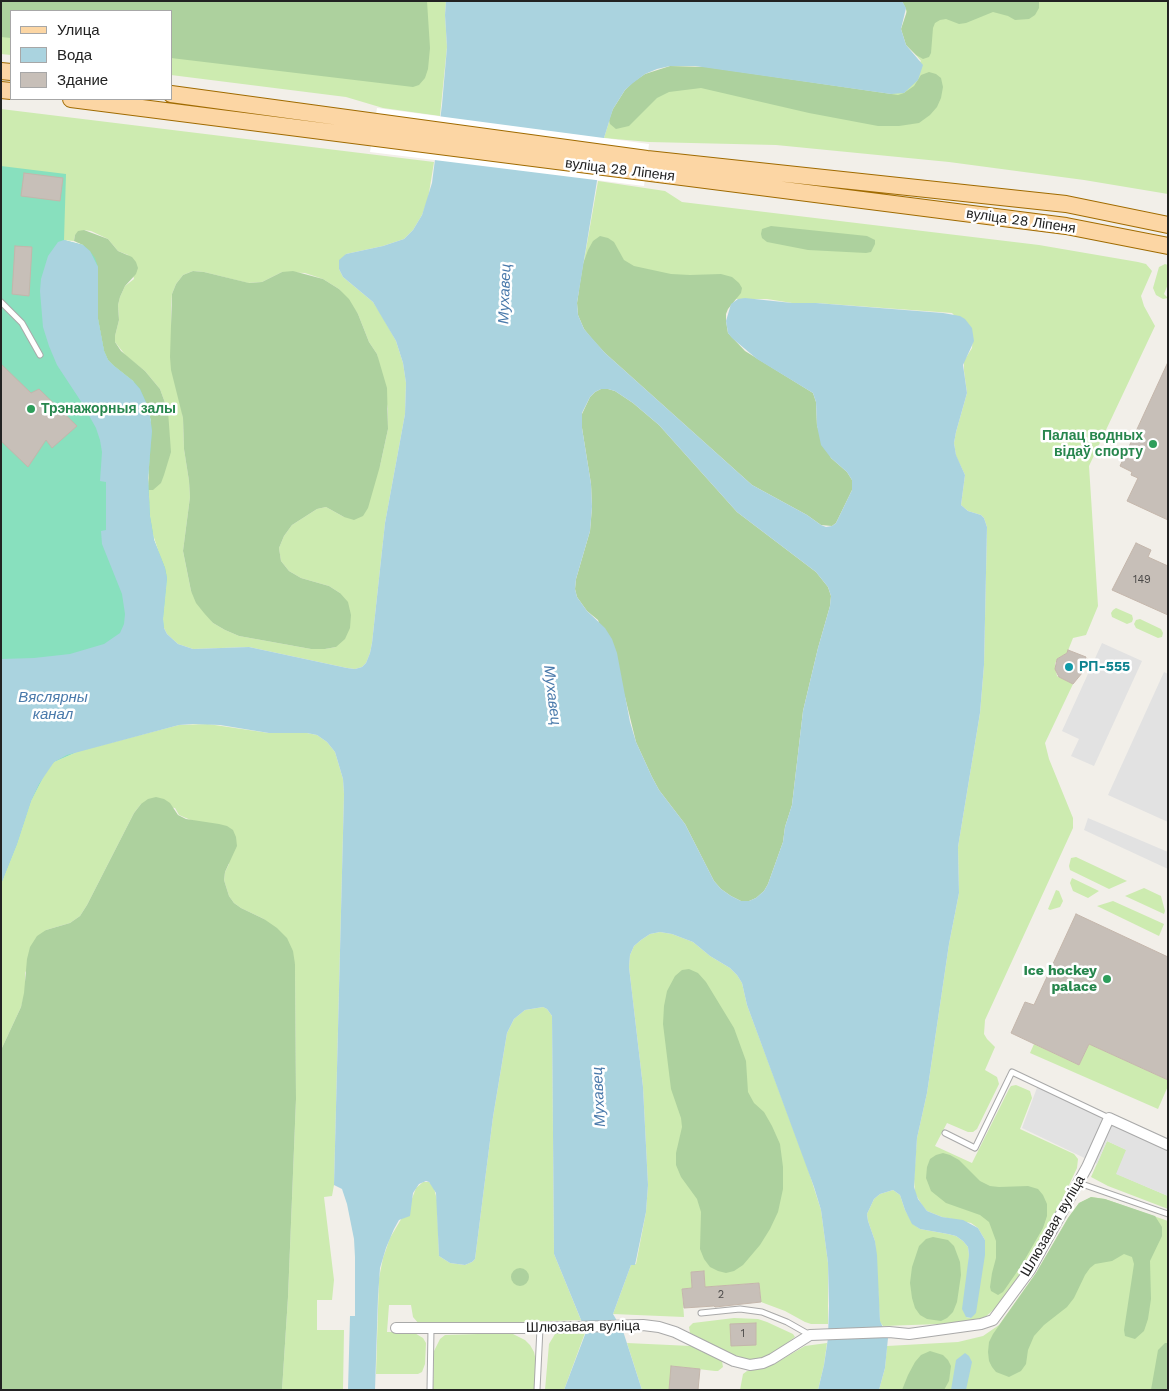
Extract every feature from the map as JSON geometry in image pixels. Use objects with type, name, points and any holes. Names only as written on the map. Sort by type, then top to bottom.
[{"type":"main road","name":"вуліца 28 Ліпеня","points":[[172,94],[373,129]]},
{"type":"main road","name":"вуліца 28 Ліпеня","points":[[81,100],[373,129],[1066,226],[1168,246]]},
{"type":"main road","name":"вуліца 28 Ліпеня","points":[[646,166],[1066,204],[1168,225]]},
{"type":"street","points":[[1109,1118],[1168,1145]]},
{"type":"street","name":"Шлюзавая вуліца","points":[[396,1328],[540,1328],[625,1324],[643,1325],[675,1332],[734,1362],[750,1365],[772,1359],[814,1334],[889,1332],[909,1334],[981,1324],[993,1320],[1030,1270],[1078,1183],[1109,1118]]},
{"type":"lane","points":[[1,302],[22,324],[40,355]]},
{"type":"lane","points":[[945,1133],[975,1148],[1012,1072],[1109,1118]]},
{"type":"lane","points":[[1078,1183],[1168,1214]]},
{"type":"lane","points":[[701,1312],[740,1309],[762,1312],[814,1334]]},
{"type":"lane","points":[[537,1390],[540,1328]]},
{"type":"lane","points":[[430,1390],[431,1329]]},
{"type":"green space","points":[[1,1],[446,1],[447,47],[440,116],[383,108],[346,97],[172,75],[172,10],[10,10],[10,55],[1,54]]},
{"type":"green space","points":[[1,1],[427,1],[430,48],[425,78],[419,85],[413,87],[172,58],[172,10],[10,10],[10,38],[1,37]]},
{"type":"green space","points":[[902,1],[1168,1],[1168,194],[1084,180],[949,162],[776,145],[649,142],[604,138],[613,109],[706,67],[891,94],[921,61],[916,55],[905,6]]},
{"type":"green space","points":[[902,1],[1039,1],[1039,8],[1035,15],[1029,19],[1015,20],[993,12],[966,23],[959,24],[946,19],[940,20],[935,23],[933,28],[931,53],[929,57],[923,59],[906,45],[901,29],[907,11]]},
{"type":"green space","points":[[670,66],[706,67],[898,95],[914,86],[921,75],[929,72],[941,78],[943,87],[937,107],[930,115],[919,123],[899,126],[878,126],[809,113],[701,88],[669,92],[657,98],[629,126],[616,129],[610,124],[609,120],[613,109],[625,90],[633,82],[645,74]]},
{"type":"green space","points":[[1,109],[434,162],[428,199],[422,215],[413,230],[404,239],[383,246],[346,254],[339,269],[343,277],[373,302],[381,314],[396,341],[403,363],[406,383],[405,414],[385,523],[372,643],[366,663],[362,667],[355,669],[347,668],[249,647],[193,649],[178,644],[167,634],[163,619],[167,578],[151,528],[148,490],[150,490],[168,411],[160,389],[145,371],[126,356],[115,342],[119,320],[118,305],[120,297],[125,286],[134,279],[128,255],[118,251],[108,239],[91,231],[84,230],[75,235],[74,241],[64,240],[1,169]],"holes":[[[193,271],[248,283],[262,282],[282,272],[305,273],[323,279],[339,289],[358,314],[369,342],[377,354],[388,409],[388,429],[380,466],[344,517],[326,507],[317,509],[292,525],[284,536],[279,548],[281,561],[289,571],[301,578],[329,586],[340,593],[336,647],[311,649],[239,636],[213,623],[191,591],[183,551],[190,497],[189,481],[184,449],[183,418],[171,339],[171,306],[172,294],[176,284],[183,275]]]},
{"type":"green space","points":[[1,166],[66,174],[64,240],[83,245],[95,258],[98,267],[98,319],[104,351],[108,360],[140,389],[149,409],[152,431],[148,478],[150,516],[154,540],[167,578],[163,619],[164,628],[79,751],[54,762],[46,772],[31,801],[1,884]]},
{"type":"green space","points":[[598,181],[665,191],[682,202],[1039,245],[1138,262],[1146,264],[1152,271],[1141,296],[1144,306],[1155,326],[1089,466],[1098,606],[1086,635],[1073,638],[1067,653],[1057,659],[1055,664],[1057,676],[1073,684],[1045,743],[1049,759],[1073,818],[1073,828],[985,1020],[984,1034],[995,1047],[985,1070],[997,1077],[999,1084],[977,1129],[973,1132],[968,1132],[947,1123],[935,1146],[972,1163],[1009,1089],[1011,1086],[1016,1085],[1030,1091],[1032,1098],[1020,1129],[1074,1154],[1078,1159],[1077,1168],[1062,1200],[1029,1262],[998,1306],[984,1318],[968,1323],[883,1326],[880,1322],[875,1241],[867,1214],[874,1199],[880,1194],[893,1190],[900,1195],[905,1210],[913,1224],[920,1229],[956,1236],[963,1241],[968,1247],[969,1255],[966,1317],[971,1318],[985,1240],[978,1228],[971,1223],[942,1217],[927,1211],[915,1193],[914,1179],[917,1138],[927,1093],[949,944],[959,893],[958,847],[980,713],[984,665],[987,527],[981,515],[968,511],[961,505],[965,475],[956,456],[954,443],[967,393],[964,361],[972,348],[973,335],[952,313],[792,303],[767,299],[738,299],[579,289]]},
{"type":"green space","points":[[771,226],[867,236],[875,240],[875,244],[871,252],[866,253],[808,250],[767,242],[762,238],[762,229]]},
{"type":"green space","points":[[84,230],[108,239],[118,251],[132,257],[138,268],[136,274],[125,286],[120,297],[118,305],[119,320],[115,342],[121,351],[145,371],[160,389],[168,411],[171,452],[161,483],[153,490],[148,490],[151,420],[133,381],[108,360],[104,351],[98,319],[98,267],[83,245],[74,241],[78,231]]},
{"type":"green space","points":[[600,236],[614,242],[624,260],[634,266],[671,274],[721,274],[732,277],[739,283],[742,288],[741,293],[726,314],[728,333],[745,351],[813,393],[816,402],[817,426],[831,458],[847,472],[852,480],[852,490],[836,523],[832,526],[821,525],[807,515],[752,485],[605,353],[592,339],[584,329],[578,315],[577,303],[583,264],[593,241]]},
{"type":"green space","points":[[1165,264],[1168,265],[1168,284],[1164,294],[1168,298],[1163,299],[1156,295],[1153,288],[1159,267]]},
{"type":"green space","points":[[193,271],[249,283],[262,282],[282,272],[293,271],[323,279],[339,289],[349,299],[358,314],[369,342],[377,354],[387,388],[388,429],[368,508],[363,516],[354,520],[326,507],[317,509],[292,525],[284,536],[279,548],[281,561],[289,571],[301,578],[329,586],[340,593],[348,602],[351,615],[350,628],[345,639],[336,647],[311,649],[239,636],[213,623],[196,603],[191,591],[183,551],[190,497],[189,481],[184,449],[183,418],[171,370],[170,357],[172,294],[176,284],[183,275]]},
{"type":"green space","points":[[601,389],[615,391],[633,403],[659,425],[737,512],[816,572],[828,587],[831,596],[803,711],[792,805],[785,827],[783,842],[764,891],[749,901],[741,901],[731,896],[714,881],[685,824],[659,790],[636,742],[625,697],[598,620],[587,611],[577,597],[575,589],[576,579],[590,531],[592,507],[582,414],[590,397]]},
{"type":"green space","points":[[1116,608],[1132,615],[1132,622],[1127,624],[1112,617],[1111,613]]},
{"type":"green space","points":[[1140,619],[1161,629],[1162,637],[1158,638],[1136,628],[1134,624],[1136,620]]},
{"type":"green space","points":[[208,724],[269,733],[307,733],[317,735],[327,742],[335,752],[343,779],[334,1185],[332,1196],[324,1197],[334,1280],[332,1300],[317,1300],[317,1330],[344,1330],[343,1390],[282,1390],[288,1297],[296,1099],[295,964],[264,919],[241,908],[229,896],[224,880],[229,864],[193,821],[179,815],[175,808],[141,804],[134,813],[80,916],[70,923],[46,930],[25,973],[25,993],[21,1007],[1,1050],[1,884],[31,801],[46,772],[54,762],[79,751],[179,725]]},
{"type":"green space","points":[[156,797],[170,803],[178,815],[186,819],[219,824],[233,830],[237,846],[225,872],[224,880],[229,896],[241,908],[264,919],[277,928],[287,938],[293,951],[295,964],[296,1099],[288,1297],[282,1390],[1,1390],[1,1050],[21,1007],[30,947],[37,936],[46,930],[70,923],[80,916],[134,813],[141,804],[148,799]]},
{"type":"green space","points":[[1076,857],[1127,881],[1109,889],[1070,870],[1071,858]]},
{"type":"green space","points":[[1072,878],[1099,891],[1088,898],[1073,891],[1070,883]]},
{"type":"green space","points":[[1144,888],[1161,896],[1164,914],[1125,896]]},
{"type":"green space","points":[[1056,890],[1059,891],[1063,901],[1060,907],[1050,910],[1048,909]]},
{"type":"green space","points":[[1113,901],[1164,924],[1159,936],[1097,906]]},
{"type":"green space","points":[[660,932],[672,934],[693,942],[710,956],[730,968],[742,983],[747,1005],[807,1166],[821,1210],[828,1263],[828,1324],[811,1324],[761,1302],[759,1283],[705,1287],[704,1271],[691,1272],[692,1288],[682,1289],[684,1317],[613,1314],[631,1265],[636,1264],[646,1212],[648,1185],[643,1087],[629,967],[630,955],[634,946],[641,940],[650,934]]},
{"type":"green space","points":[[689,969],[698,973],[706,982],[734,1028],[746,1061],[748,1092],[754,1103],[764,1112],[772,1126],[780,1144],[783,1167],[783,1189],[778,1212],[770,1229],[760,1245],[743,1265],[734,1271],[726,1273],[710,1267],[704,1259],[700,1249],[701,1212],[697,1199],[681,1177],[676,1165],[676,1153],[682,1127],[681,1118],[671,1089],[663,1024],[664,1006],[667,991],[675,976],[682,970]]},
{"type":"green space","points":[[543,1007],[552,1016],[554,1254],[581,1320],[425,1325],[419,1324],[413,1317],[411,1305],[389,1305],[387,1332],[413,1332],[423,1338],[426,1343],[425,1364],[422,1372],[418,1374],[376,1374],[379,1278],[390,1238],[410,1204],[416,1188],[423,1182],[429,1182],[434,1188],[437,1200],[439,1256],[450,1263],[465,1265],[475,1259],[493,1117],[507,1033],[514,1019],[525,1010]]},
{"type":"green space","points":[[1034,1044],[1079,1065],[1089,1044],[1168,1080],[1168,1086],[1158,1109],[1030,1053]]},
{"type":"green space","points":[[1107,1141],[1127,1150],[1117,1174],[1168,1196],[1168,1209],[1108,1186],[1091,1177]]},
{"type":"green space","points":[[943,1153],[959,1160],[980,1181],[990,1186],[1028,1186],[1038,1189],[1047,1204],[1047,1216],[1043,1228],[1021,1266],[1003,1292],[998,1295],[991,1291],[990,1287],[996,1258],[996,1241],[989,1222],[980,1215],[946,1203],[931,1191],[926,1178],[927,1167],[930,1159]]},
{"type":"green space","points":[[1091,1197],[1105,1199],[1168,1221],[1168,1390],[879,1390],[885,1368],[887,1346],[958,1342],[983,1336],[999,1325],[1036,1273],[1068,1218],[1079,1203]]},
{"type":"green space","points":[[1091,1197],[1105,1199],[1155,1216],[1162,1227],[1162,1236],[1150,1261],[1151,1299],[1144,1331],[1135,1339],[1125,1336],[1124,1330],[1134,1264],[1132,1257],[1124,1254],[1112,1261],[1095,1264],[1090,1268],[1067,1307],[1044,1325],[1034,1336],[1028,1350],[1026,1364],[1021,1371],[1009,1377],[996,1372],[989,1361],[988,1352],[989,1342],[993,1334],[1036,1273],[1068,1218],[1079,1203]]},
{"type":"green space","points":[[933,1237],[948,1240],[954,1246],[960,1262],[961,1275],[957,1302],[953,1312],[941,1321],[927,1319],[920,1315],[915,1308],[910,1283],[912,1267],[919,1246],[926,1239]]},
{"type":"green space","points":[[520,1268],[526,1271],[529,1277],[526,1283],[520,1286],[514,1283],[511,1277],[514,1271]]},
{"type":"green space","points":[[734,1318],[758,1319],[793,1334],[795,1337],[772,1354],[758,1360],[747,1361],[690,1333],[689,1327],[693,1323]]},
{"type":"green space","points":[[573,1331],[577,1334],[585,1333],[564,1390],[545,1390],[549,1344],[555,1334]]},
{"type":"green space","points":[[511,1333],[525,1340],[534,1352],[536,1361],[534,1390],[433,1390],[434,1351],[440,1339],[445,1335]]},
{"type":"green space","points":[[627,1343],[691,1346],[722,1361],[723,1367],[715,1371],[672,1366],[669,1390],[642,1390]]},
{"type":"green space","points":[[827,1343],[818,1390],[740,1390],[743,1374],[747,1371],[774,1364],[805,1346]]},
{"type":"green space","points":[[1165,1343],[1168,1343],[1168,1390],[1151,1390],[1158,1350]]},
{"type":"green space","points":[[930,1351],[943,1355],[951,1366],[949,1381],[944,1390],[902,1390],[915,1362],[921,1355]]},
{"type":"shaded area","points":[[1102,643],[1142,661],[1094,766],[1071,756],[1079,739],[1062,731]]},
{"type":"shaded area","points":[[1164,672],[1168,674],[1168,822],[1108,795]]},
{"type":"shaded area","points":[[1088,818],[1168,852],[1168,869],[1084,830]]},
{"type":"shaded area","points":[[1038,1085],[1168,1145],[1168,1196],[1116,1174],[1126,1150],[1107,1141],[1097,1164],[1022,1128]]},
{"type":"water","points":[[446,1],[902,1],[906,8],[901,29],[906,45],[923,65],[918,80],[904,93],[891,94],[695,66],[670,66],[657,69],[645,74],[625,90],[613,109],[604,138],[577,303],[578,315],[584,329],[605,353],[752,485],[826,527],[836,523],[852,490],[852,480],[847,472],[831,458],[821,445],[817,426],[816,402],[813,393],[757,359],[728,333],[726,321],[731,304],[738,299],[745,298],[943,313],[960,316],[972,328],[974,341],[963,365],[967,393],[954,443],[956,455],[965,475],[961,505],[968,511],[981,515],[987,527],[984,665],[980,713],[958,847],[959,893],[949,944],[927,1093],[917,1138],[914,1187],[918,1199],[927,1211],[942,1217],[963,1220],[978,1228],[985,1240],[985,1255],[976,1313],[971,1318],[966,1317],[962,1309],[969,1255],[968,1247],[956,1236],[920,1229],[912,1224],[900,1195],[893,1190],[880,1194],[874,1199],[867,1214],[877,1255],[880,1321],[888,1338],[885,1368],[879,1390],[818,1390],[828,1338],[829,1306],[828,1263],[821,1210],[747,1005],[742,983],[730,968],[710,956],[693,942],[672,934],[660,932],[650,934],[634,946],[630,955],[629,967],[643,1087],[648,1185],[646,1212],[635,1265],[631,1265],[613,1314],[623,1331],[642,1390],[564,1390],[586,1332],[554,1254],[552,1016],[543,1007],[525,1010],[514,1019],[507,1033],[493,1117],[475,1259],[465,1265],[450,1263],[439,1256],[436,1193],[429,1182],[426,1181],[419,1184],[413,1193],[410,1216],[399,1220],[386,1248],[380,1268],[375,1390],[348,1390],[350,1316],[355,1316],[354,1239],[342,1189],[334,1185],[344,794],[343,779],[335,752],[327,742],[317,735],[307,733],[269,733],[220,725],[193,724],[179,725],[67,755],[54,762],[39,784],[1,884],[1,659],[70,654],[104,644],[120,633],[124,624],[125,614],[122,594],[102,544],[101,531],[106,530],[106,482],[100,481],[102,452],[100,440],[96,428],[82,403],[57,365],[43,327],[40,291],[41,279],[48,256],[58,242],[64,240],[83,245],[90,251],[98,267],[98,319],[104,351],[108,360],[140,389],[149,409],[152,431],[148,478],[150,516],[154,540],[167,578],[163,619],[167,634],[178,644],[193,649],[249,647],[347,668],[355,669],[362,667],[366,663],[372,643],[385,523],[405,414],[406,383],[403,363],[396,341],[373,302],[343,277],[339,269],[339,260],[346,254],[383,246],[404,239],[413,230],[422,215],[432,183],[442,105],[447,47]],"holes":[[[601,389],[615,391],[633,403],[659,425],[737,512],[816,572],[828,587],[831,596],[803,711],[792,805],[785,827],[783,842],[764,891],[749,901],[741,901],[731,896],[714,881],[685,824],[659,790],[636,742],[630,722],[617,653],[612,639],[605,628],[587,611],[577,597],[575,589],[576,579],[590,531],[592,507],[591,484],[582,428],[582,413],[590,397],[595,392]]]},
{"type":"water","points":[[965,1353],[972,1362],[966,1390],[951,1390],[956,1360]]},
{"type":"pier","points":[[377,108],[649,144],[644,186],[370,152]]},
{"type":"building","points":[[24,173],[63,178],[60,201],[21,196]]},
{"type":"building","points":[[15,246],[32,247],[29,296],[12,294]]},
{"type":"building","name":"Палац водных відаў спорту","points":[[1168,362],[1168,520],[1127,501],[1138,478],[1131,475],[1132,472],[1120,466]]},
{"type":"building","name":"Трэнажорныя залы","points":[[1,364],[31,393],[39,389],[77,426],[52,448],[46,440],[28,467],[1,441]]},
{"type":"building","points":[[1136,543],[1151,550],[1148,557],[1168,566],[1168,615],[1112,590]]},
{"type":"building","name":"РП-555","points":[[1068,650],[1086,657],[1082,673],[1073,684],[1059,677],[1055,669],[1057,659],[1067,653]]},
{"type":"building","name":"Ice hockey palace","points":[[1076,914],[1168,957],[1168,1080],[1089,1044],[1079,1065],[1011,1033],[1025,1002],[1034,1005]]},
{"type":"building","points":[[704,1271],[705,1287],[759,1283],[761,1302],[684,1308],[682,1289],[692,1288],[691,1272]]},
{"type":"building","points":[[756,1323],[756,1345],[731,1346],[730,1324]]},
{"type":"building","points":[[671,1366],[700,1369],[698,1390],[669,1390]]},
{"type":"place","name":"Трэнажорныя залы","points":[[31,409]]},
{"type":"place","name":"Палац водных відаў спорту","points":[[1153,444]]},
{"type":"place","name":"РП-555","points":[[1069,667]]},
{"type":"place","name":"Ice hockey palace","points":[[1107,979]]},
{"type":"water label","name":"Мухавец","points":[[505,294]]},
{"type":"water label","name":"Мухавец","points":[[552,695]]},
{"type":"water label","name":"Вяслярны канал","points":[[53,706]]},
{"type":"water label","name":"Мухавец","points":[[599,1097]]}]
